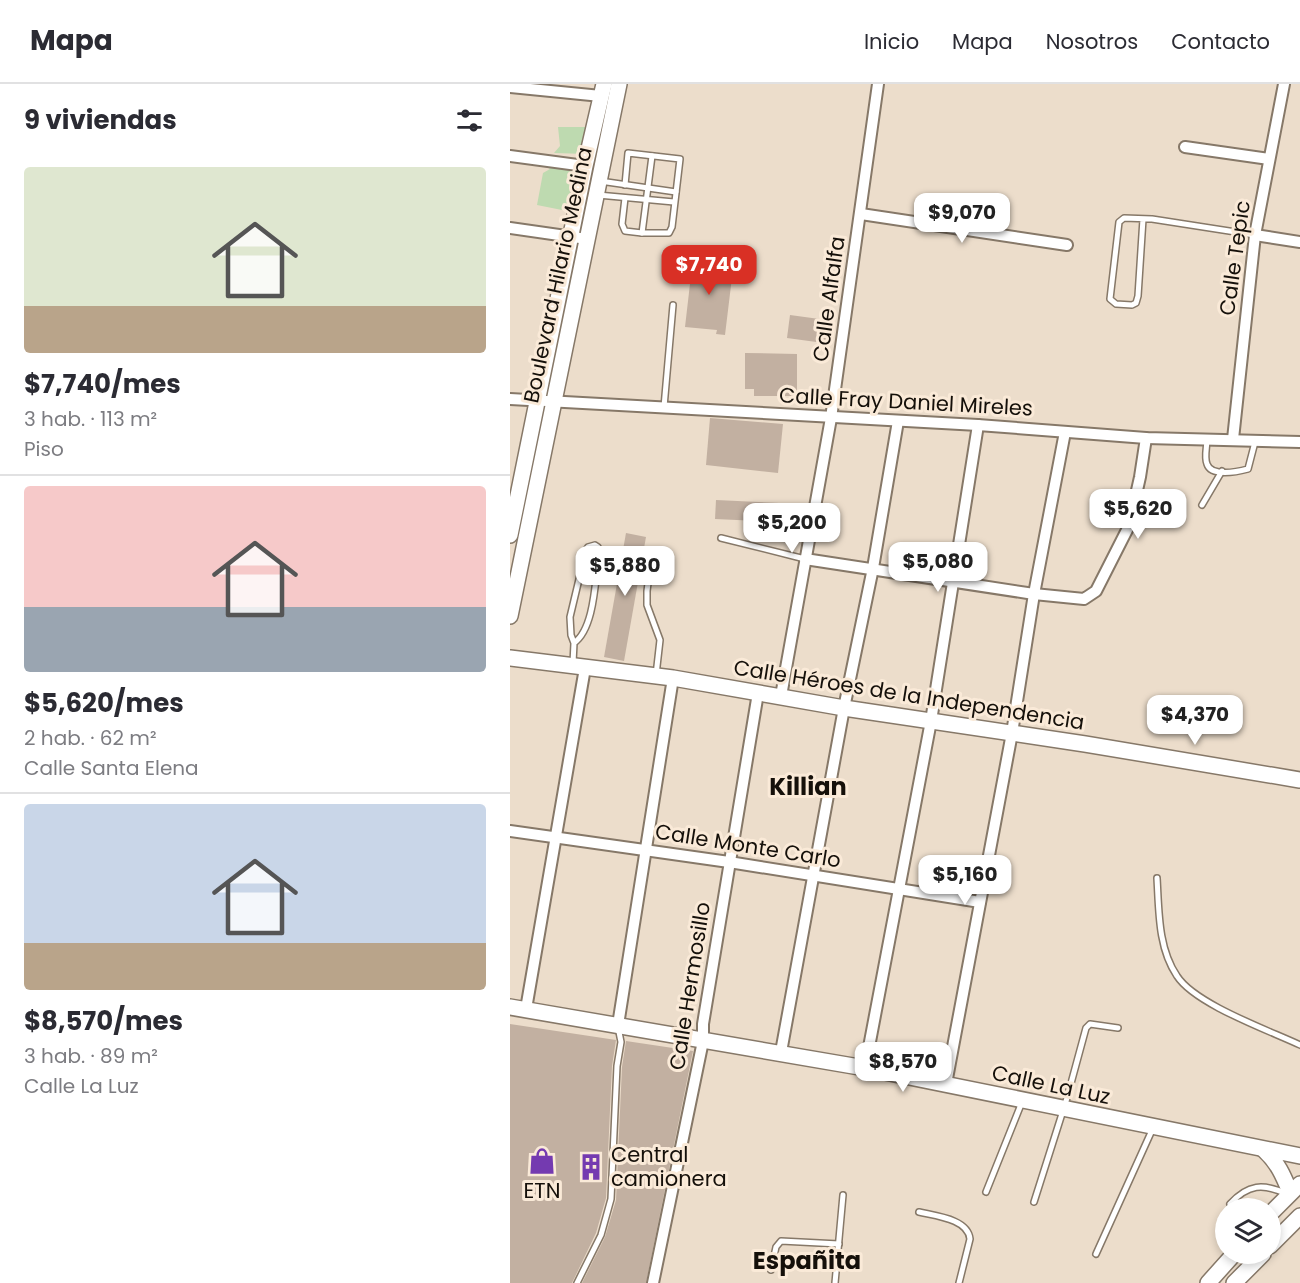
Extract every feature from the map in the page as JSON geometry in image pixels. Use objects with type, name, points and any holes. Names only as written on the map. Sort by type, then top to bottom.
[{"type":"street","name":"Boulevard Hilario Medina","points":[[510,615],[619,84]]},
{"type":"street","name":"Calle Alfalfa","points":[[781,696],[831,417],[878,84]]},
{"type":"street","name":"Calle Tepic","points":[[1233,439],[1255,235],[1284,84]]},
{"type":"street","points":[[510,87],[602,90]]},
{"type":"street","name":"Boulevard Hilario Medina","points":[[510,535],[602,90]]},
{"type":"street","points":[[1185,147],[1269,159]]},
{"type":"street","points":[[510,156],[585,166]]},
{"type":"street","points":[[861,214],[1067,245]]},
{"type":"street","points":[[510,228],[587,239]]},
{"type":"street","points":[[1255,235],[1300,242]]},
{"type":"street","name":"Calle Fray Daniel Mireles","points":[[510,399],[978,425],[1146,438],[1300,442]]},
{"type":"street","points":[[781,1052],[844,708],[873,568],[898,421]]},
{"type":"street","points":[[866,1068],[931,721],[978,425]]},
{"type":"street","points":[[946,1084],[1012,733],[1034,594],[1065,432]]},
{"type":"street","points":[[805,559],[1034,594],[1084,599],[1096,591],[1123,540],[1133,510],[1146,438]]},
{"type":"street","name":"Calle Héroes de la Independencia","points":[[510,658],[673,678],[844,708],[1067,741],[1300,780]]},
{"type":"street","points":[[526,1009],[555,837],[579,667]]},
{"type":"street","points":[[618,1025],[673,678]]},
{"type":"street","name":"Calle Hermosillo","points":[[653,1283],[703,1041],[703,1024],[758,693]]},
{"type":"street","name":"Calle Monte Carlo","points":[[510,831],[729,862],[980,902]]},
{"type":"street","name":"Calle La Luz","points":[[510,1007],[866,1068],[1300,1156]]},
{"type":"street","points":[[1264,1150],[1276,1161],[1293,1190],[1281,1203]]},
{"type":"street","points":[[1281,1235],[1300,1216]]},
{"type":"street","points":[[1208,1283],[1225,1264]]},
{"type":"street","points":[[1234,1283],[1253,1264]]},
{"type":"lane","points":[[625,185],[628,153],[680,159],[672,227],[669,233],[627,232],[622,228],[626,198]]},
{"type":"lane","points":[[642,233],[652,156]]},
{"type":"lane","points":[[598,188],[625,185],[676,192]]},
{"type":"lane","points":[[598,188],[626,198],[674,202]]},
{"type":"lane","points":[[1143,219],[1136,303],[1116,304],[1110,298],[1119,222],[1124,218],[1143,219],[1255,235]]},
{"type":"lane","points":[[664,407],[673,304]]},
{"type":"lane","points":[[1207,439],[1206,462],[1213,471],[1248,469],[1255,440]]},
{"type":"lane","points":[[1202,505],[1222,471]]},
{"type":"lane","points":[[721,538],[805,559]]},
{"type":"lane","points":[[574,644],[581,637],[589,622],[599,554],[598,547],[595,545],[586,550],[570,617],[571,635],[579,667]]},
{"type":"lane","points":[[650,568],[647,605],[660,640],[656,676]]},
{"type":"lane","points":[[1157,879],[1162,935],[1168,958],[1177,977],[1194,994],[1212,1005],[1300,1045]]},
{"type":"lane","points":[[577,1283],[601,1235],[611,1199],[617,1066],[621,1042],[618,1025]]},
{"type":"lane","points":[[1034,1202],[1064,1109],[1087,1025],[1118,1028]]},
{"type":"lane","points":[[986,1192],[1023,1100]]},
{"type":"lane","points":[[1096,1254],[1153,1127]]},
{"type":"lane","points":[[1235,1198],[1242,1190],[1256,1187],[1293,1190]]},
{"type":"lane","points":[[835,1283],[843,1196]]},
{"type":"lane","points":[[919,1212],[959,1223],[966,1228],[970,1239],[959,1283]]},
{"type":"lane","points":[[771,1270],[776,1247],[781,1241],[839,1244]]},
{"type":"green space","points":[[558,127],[593,127],[587,154],[554,153],[560,146]]},
{"type":"green space","points":[[547,167],[581,172],[572,212],[537,205],[543,173],[550,169]]},
{"type":"building","points":[[693,258],[714,260],[713,266],[733,269],[725,335],[716,334],[717,330],[685,327]]},
{"type":"building","points":[[790,315],[834,321],[831,344],[787,338]]},
{"type":"building","points":[[745,353],[797,354],[797,396],[754,396],[754,389],[745,389]]},
{"type":"building","points":[[710,418],[783,424],[778,473],[706,465]]},
{"type":"building","points":[[716,500],[779,503],[778,522],[715,519]]},
{"type":"building","points":[[626,533],[646,537],[624,661],[604,657]]},
{"type":"building","points":[[510,1024],[616,1040],[612,1066],[606,1198],[596,1233],[572,1283],[510,1283]]},
{"type":"building","points":[[626,1041],[693,1051],[646,1283],[582,1283],[605,1237],[616,1200],[622,1067]]},
{"type":"place","name":"ETN","points":[[542,1161]]},
{"type":"place","name":"Central camionera","points":[[591,1167]]},
{"type":"district","name":"Killian","points":[[808,787]]},
{"type":"district","name":"Españita","points":[[807,1261]]}]
